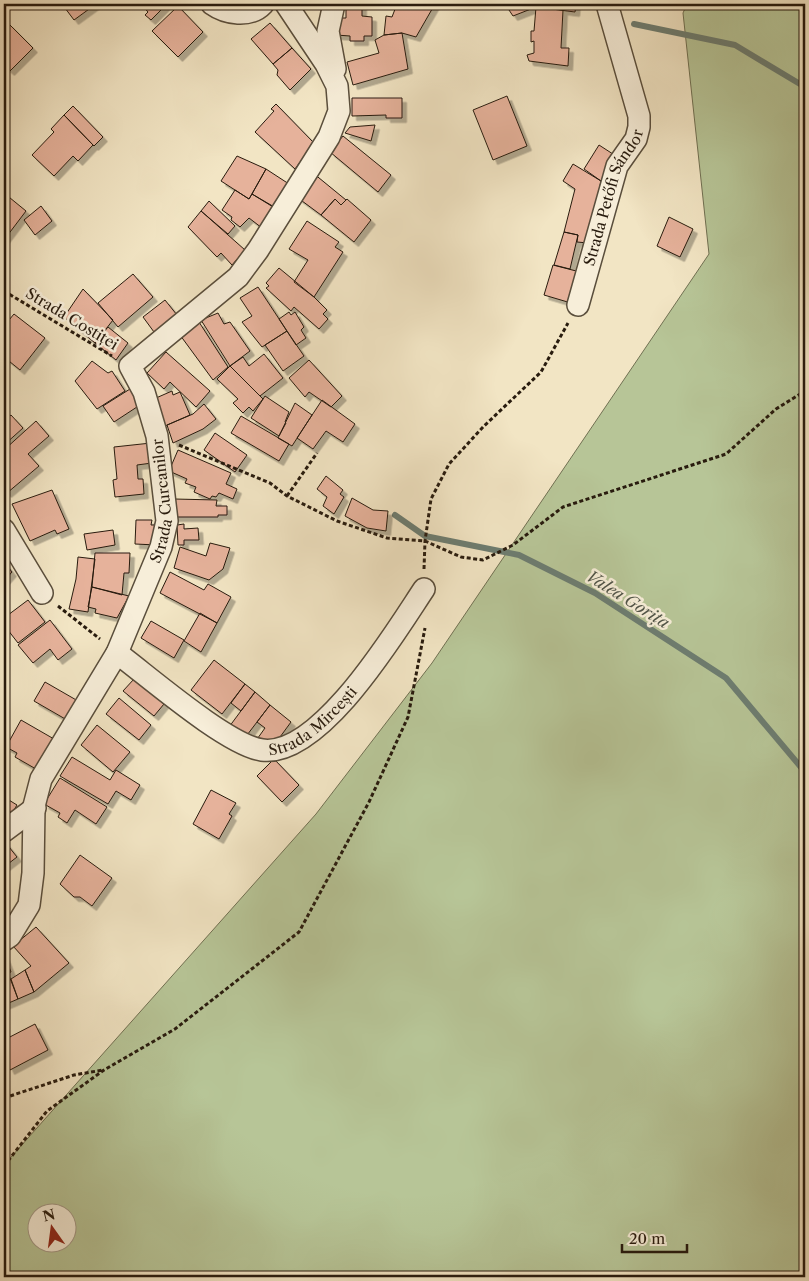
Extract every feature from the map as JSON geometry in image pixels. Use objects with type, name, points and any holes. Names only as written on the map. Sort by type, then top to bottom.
[{"type":"street","points":[[212,4],[226,12],[242,13],[258,9],[262,4]]},
{"type":"street","points":[[286,4],[326,64],[337,86]]},
{"type":"street","points":[[130,366],[238,277],[258,250],[329,138],[338,111],[337,86],[328,31],[334,4]]},
{"type":"street","name":"Strada Petőfi Sándor","points":[[578,305],[617,166],[636,139],[639,127],[639,116],[607,4]]},
{"type":"street","name":"Strada Curcanilor","points":[[4,940],[10,936],[29,905],[33,872],[35,808],[41,779],[117,653],[162,547],[167,521],[157,436],[144,392],[130,366]]},
{"type":"street","points":[[4,530],[42,593]]},
{"type":"street","name":"Strada Mircești","points":[[117,653],[226,735],[261,750],[277,749],[299,739],[327,717],[364,678],[424,589]]},
{"type":"street","points":[[4,831],[35,808]]},
{"type":"path","name":"Strada Costiței","points":[[4,291],[130,366]]},
{"type":"path","points":[[424,589],[424,540],[431,499],[449,464],[484,426],[542,372],[578,305]]},
{"type":"path","points":[[157,436],[270,483],[287,496],[337,521],[387,538],[424,540],[461,557],[483,560],[513,545],[563,507],[726,454],[776,409],[805,391]]},
{"type":"path","points":[[287,496],[317,453]]},
{"type":"path","points":[[42,593],[117,653]]},
{"type":"path","points":[[4,1166],[47,1111],[104,1070],[175,1029],[299,932],[369,802],[408,717],[424,624]]},
{"type":"path","points":[[4,1098],[74,1075],[104,1070]]},
{"type":"green space","points":[[687,4],[805,4],[805,1277],[4,1277],[4,1165],[316,814],[432,663],[709,254],[683,13]]},
{"type":"building","points":[[62,4],[96,4],[74,20]]},
{"type":"building","points":[[141,4],[167,4],[151,20],[145,15],[148,12]]},
{"type":"building","points":[[397,4],[435,4],[416,37],[402,33],[384,35],[386,16],[392,17]]},
{"type":"building","points":[[505,4],[576,4],[575,12],[536,7],[513,16]]},
{"type":"building","points":[[346,5],[362,5],[362,16],[372,17],[372,36],[364,36],[364,41],[350,41],[350,36],[336,35],[337,18],[346,18]]},
{"type":"building","points":[[178,6],[203,32],[178,57],[152,31]]},
{"type":"building","points":[[536,7],[563,10],[561,48],[569,48],[568,66],[529,61],[527,55],[534,53],[534,41],[531,42],[531,31],[534,31]]},
{"type":"building","points":[[8,23],[33,48],[10,71],[4,66],[4,28]]},
{"type":"building","points":[[270,23],[292,48],[273,64],[251,39]]},
{"type":"building","points":[[402,33],[408,69],[353,85],[347,62],[379,53],[375,40],[384,35]]},
{"type":"building","points":[[292,48],[311,69],[290,90],[277,75],[278,70],[273,64]]},
{"type":"building","points":[[507,96],[527,146],[493,160],[473,110]]},
{"type":"building","points":[[352,98],[402,98],[402,118],[386,118],[386,115],[352,116]]},
{"type":"building","points":[[276,104],[314,143],[295,169],[255,132],[274,111],[271,109]]},
{"type":"building","points":[[73,106],[103,137],[94,146],[64,115]]},
{"type":"building","points":[[64,115],[93,145],[78,161],[73,156],[54,176],[32,155],[54,132],[51,129]]},
{"type":"building","points":[[375,125],[371,141],[345,133],[350,127]]},
{"type":"building","points":[[343,136],[391,175],[378,192],[330,152]]},
{"type":"building","points":[[599,145],[616,156],[601,181],[584,169]]},
{"type":"building","points":[[237,156],[266,169],[249,199],[221,181]]},
{"type":"building","points":[[573,164],[601,181],[588,243],[577,242],[578,235],[564,232],[575,189],[563,181]]},
{"type":"building","points":[[266,169],[289,184],[276,208],[252,194]]},
{"type":"building","points":[[313,173],[346,200],[341,205],[335,199],[321,215],[294,195]]},
{"type":"building","points":[[235,190],[249,199],[252,194],[278,210],[262,228],[249,218],[240,227],[231,220],[232,217],[222,210]]},
{"type":"building","points":[[4,193],[26,211],[4,240]]},
{"type":"building","points":[[335,199],[341,205],[347,199],[371,220],[354,242],[321,215]]},
{"type":"building","points":[[209,201],[235,226],[228,234],[201,211]]},
{"type":"building","points":[[41,206],[52,221],[35,235],[24,220]]},
{"type":"building","points":[[201,211],[245,250],[232,265],[221,253],[217,257],[188,227]]},
{"type":"building","points":[[669,217],[693,229],[680,257],[657,246]]},
{"type":"building","points":[[307,221],[339,242],[335,247],[343,252],[314,297],[294,282],[308,260],[289,249]]},
{"type":"building","points":[[564,232],[578,235],[570,269],[554,265]]},
{"type":"building","points":[[553,265],[580,272],[571,303],[544,295]]},
{"type":"building","points":[[279,268],[327,310],[323,314],[328,319],[319,329],[294,307],[291,311],[266,288],[269,286],[266,283]]},
{"type":"building","points":[[133,274],[153,297],[118,327],[98,303]]},
{"type":"building","points":[[258,287],[287,331],[262,347],[242,322],[252,316],[240,298]]},
{"type":"building","points":[[83,289],[113,320],[95,343],[64,317]]},
{"type":"building","points":[[165,300],[177,315],[154,332],[143,317]]},
{"type":"building","points":[[289,312],[291,315],[295,312],[304,327],[301,330],[306,338],[296,345],[279,319]]},
{"type":"building","points":[[218,313],[224,324],[230,322],[250,351],[230,366],[201,320]]},
{"type":"building","points":[[14,314],[45,338],[20,370],[4,357],[4,326]]},
{"type":"building","points":[[199,322],[228,367],[213,380],[180,335]]},
{"type":"building","points":[[108,327],[128,343],[116,360],[95,343]]},
{"type":"building","points":[[287,331],[304,356],[283,371],[265,345]]},
{"type":"building","points":[[166,352],[210,391],[196,407],[170,382],[164,389],[147,373]]},
{"type":"building","points":[[264,354],[283,378],[260,396],[230,366],[243,357],[249,366]]},
{"type":"building","points":[[309,360],[342,396],[331,407],[309,392],[305,397],[289,378]]},
{"type":"building","points":[[92,361],[108,373],[112,371],[125,391],[97,409],[75,381]]},
{"type":"building","points":[[230,366],[263,399],[253,411],[249,407],[243,413],[233,403],[238,399],[217,379]]},
{"type":"building","points":[[130,389],[140,405],[114,422],[103,406]]},
{"type":"building","points":[[172,391],[173,395],[180,392],[190,415],[165,426],[156,398]]},
{"type":"building","points":[[265,396],[289,412],[279,436],[251,418]]},
{"type":"building","points":[[322,400],[355,424],[343,442],[326,431],[313,449],[297,438]]},
{"type":"building","points":[[295,403],[312,415],[292,446],[278,438]]},
{"type":"building","points":[[204,404],[216,419],[203,429],[173,443],[167,425],[193,414]]},
{"type":"building","points":[[11,415],[23,428],[4,445],[4,421]]},
{"type":"building","points":[[241,416],[289,444],[279,461],[231,433]]},
{"type":"building","points":[[36,421],[49,436],[28,454],[39,466],[7,493],[4,490],[4,450]]},
{"type":"building","points":[[215,433],[247,455],[235,472],[204,450]]},
{"type":"building","points":[[151,443],[152,463],[137,465],[138,479],[143,479],[144,494],[115,497],[113,480],[117,479],[114,447]]},
{"type":"building","points":[[178,450],[231,473],[226,484],[237,489],[233,499],[219,493],[216,497],[212,496],[210,499],[194,492],[196,487],[185,483],[187,479],[169,471]]},
{"type":"building","points":[[326,476],[343,490],[340,494],[344,497],[334,514],[323,506],[327,497],[317,489]]},
{"type":"building","points":[[52,490],[69,529],[57,534],[55,530],[30,541],[12,504]]},
{"type":"building","points":[[352,498],[373,510],[388,511],[386,531],[367,528],[345,516]]},
{"type":"building","points":[[174,499],[217,500],[216,506],[227,506],[227,515],[218,515],[218,517],[173,517]]},
{"type":"building","points":[[136,520],[152,520],[151,525],[158,525],[157,545],[135,544]]},
{"type":"building","points":[[184,524],[184,529],[198,528],[199,540],[184,540],[184,545],[178,545],[177,525]]},
{"type":"building","points":[[113,530],[115,545],[87,550],[84,534]]},
{"type":"building","points":[[210,543],[230,548],[223,569],[209,580],[174,568],[180,547],[206,556]]},
{"type":"building","points":[[95,553],[130,553],[129,573],[124,573],[122,595],[92,587]]},
{"type":"building","points":[[78,557],[95,559],[88,612],[69,609],[76,579]]},
{"type":"building","points":[[4,562],[12,572],[4,581]]},
{"type":"building","points":[[170,572],[204,590],[208,584],[231,597],[217,623],[160,593]]},
{"type":"building","points":[[92,587],[129,596],[117,618],[95,613],[96,609],[88,607]]},
{"type":"building","points":[[28,600],[45,622],[18,643],[4,625],[4,618]]},
{"type":"building","points":[[200,613],[217,623],[201,652],[184,641]]},
{"type":"building","points":[[50,620],[72,649],[58,660],[50,649],[33,663],[18,645]]},
{"type":"building","points":[[151,621],[184,640],[174,658],[141,638]]},
{"type":"building","points":[[214,660],[245,684],[222,714],[191,690]]},
{"type":"building","points":[[134,679],[164,704],[154,716],[123,691]]},
{"type":"building","points":[[45,682],[78,701],[67,720],[34,701]]},
{"type":"building","points":[[245,684],[255,692],[241,711],[231,703]]},
{"type":"building","points":[[255,692],[270,705],[244,739],[229,727]]},
{"type":"building","points":[[119,698],[151,725],[139,740],[106,714]]},
{"type":"building","points":[[270,705],[291,722],[272,748],[255,742],[265,728],[257,722]]},
{"type":"building","points":[[21,720],[54,739],[36,769],[15,757],[17,753],[6,747]]},
{"type":"building","points":[[97,725],[130,752],[113,772],[81,745]]},
{"type":"building","points":[[72,757],[110,780],[116,770],[140,785],[131,800],[116,791],[108,804],[60,776]]},
{"type":"building","points":[[274,759],[299,785],[282,802],[257,776]]},
{"type":"building","points":[[60,778],[107,807],[96,824],[75,810],[67,823],[58,817],[60,813],[44,804]]},
{"type":"building","points":[[211,790],[236,803],[229,814],[232,816],[219,839],[193,824]]},
{"type":"building","points":[[4,797],[17,805],[9,818],[4,815]]},
{"type":"building","points":[[4,843],[17,857],[4,867]]},
{"type":"building","points":[[80,855],[112,878],[92,906],[80,897],[74,897],[60,884]]},
{"type":"building","points":[[36,927],[69,963],[34,992],[25,970],[31,966],[13,946]]},
{"type":"building","points":[[4,954],[11,972],[8,973],[18,999],[4,1005]]},
{"type":"building","points":[[25,970],[34,992],[18,999],[11,979]]},
{"type":"building","points":[[35,1024],[48,1050],[10,1070],[4,1057],[4,1040]]},
{"type":"waterway","points":[[634,24],[735,45],[805,87]]},
{"type":"waterway","name":"Valea Gorița","points":[[395,515],[425,536],[519,555],[595,593],[726,678],[805,772]]}]
